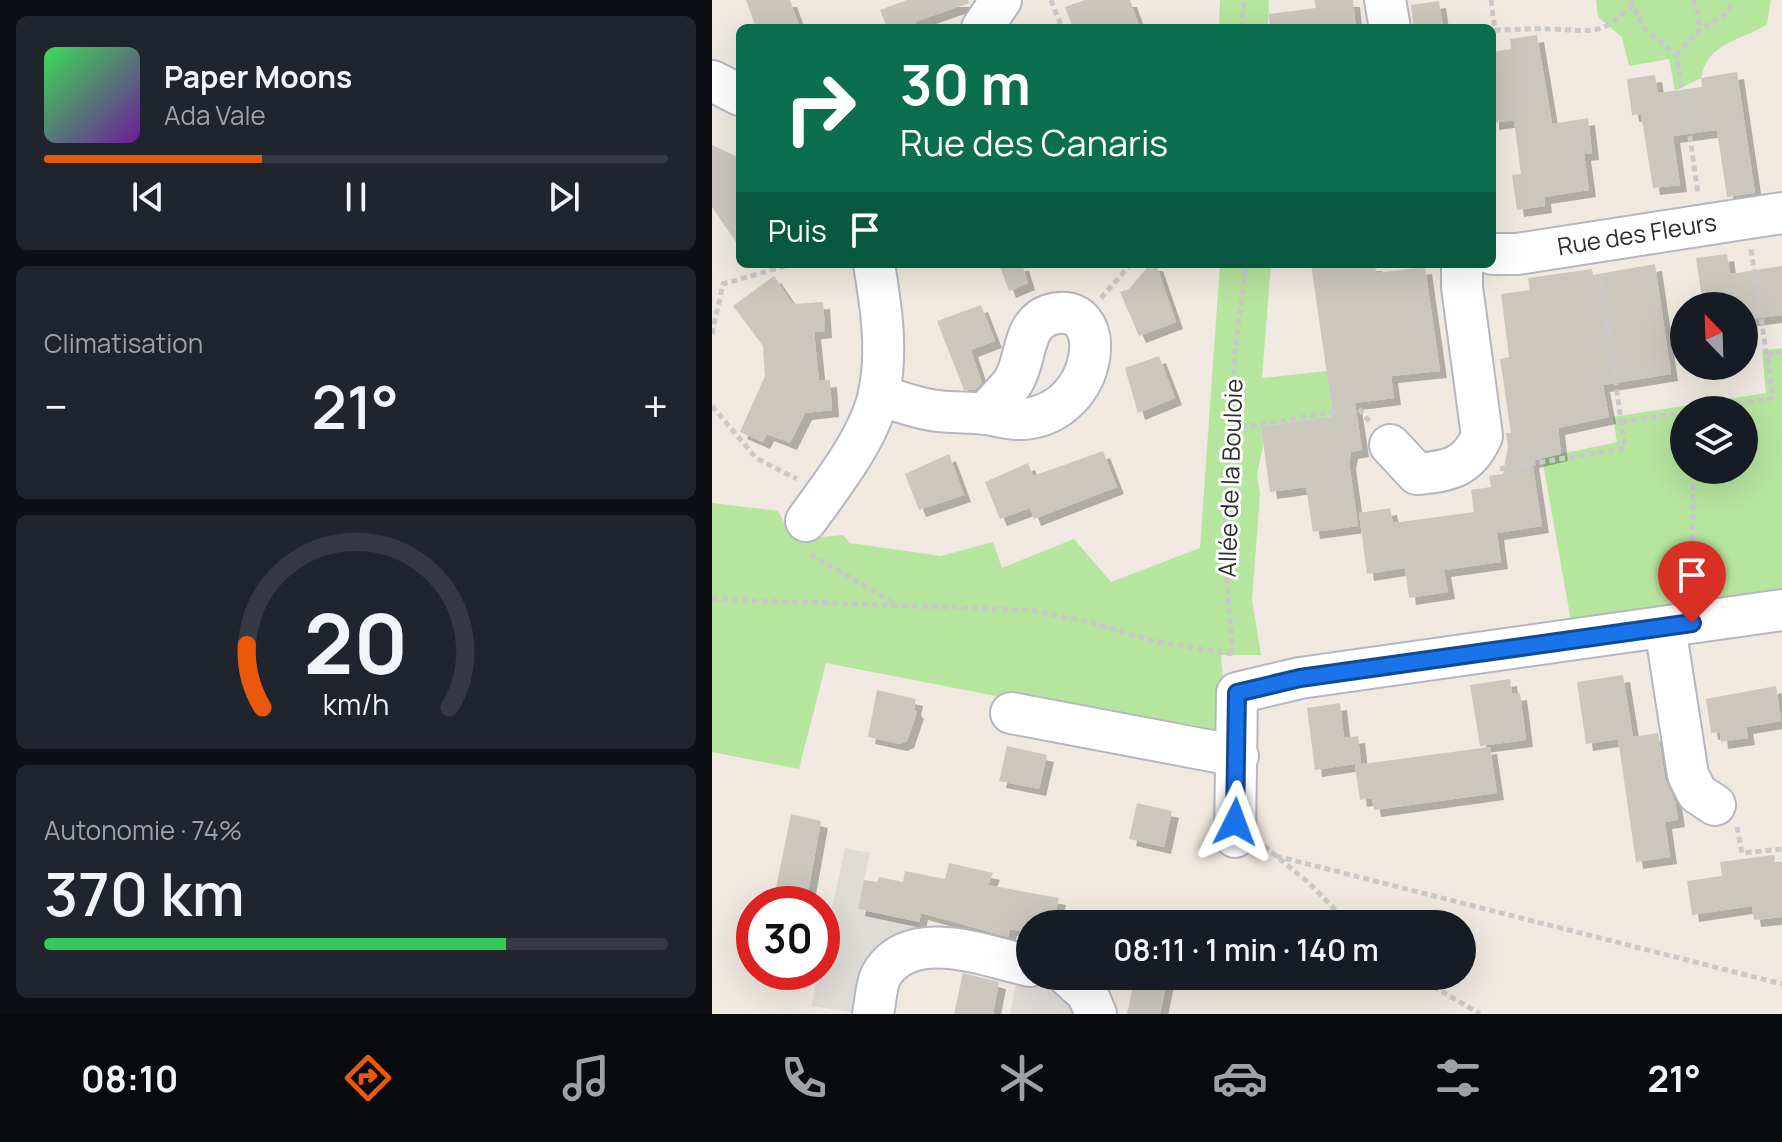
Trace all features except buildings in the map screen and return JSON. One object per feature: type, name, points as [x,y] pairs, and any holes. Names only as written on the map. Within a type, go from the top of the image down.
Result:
[{"type":"street","points":[[985,24],[1001,0]]},
{"type":"street","points":[[1385,0],[1389,24]]},
{"type":"street","points":[[712,81],[736,93]]},
{"type":"street","name":"Rue des Fleurs","points":[[1496,254],[1517,254],[1764,216]]},
{"type":"street","points":[[816,506],[855,449],[879,395],[883,349],[874,268]]},
{"type":"street","points":[[1390,445],[1417,474],[1451,470],[1469,458],[1482,436],[1462,268]]},
{"type":"street","points":[[879,395],[935,411],[1022,419],[1062,405],[1076,389],[1093,348],[1088,330],[1071,316],[1050,315],[1034,325],[1027,337],[1026,353],[1014,381],[984,414]]},
{"type":"street","points":[[1235,830],[1237,693],[1300,678],[1782,610]]},
{"type":"street","points":[[1678,625],[1688,775],[1697,793],[1715,805]]},
{"type":"street","points":[[1011,713],[1238,756]]},
{"type":"street","points":[[873,1014],[881,974],[892,962],[929,947],[1016,963]]},
{"type":"street","points":[[1084,990],[1096,1014]]},
{"type":"path","points":[[1051,0],[1060,24]]},
{"type":"path","points":[[1242,24],[1244,0]]},
{"type":"path","points":[[1491,0],[1492,24]]},
{"type":"path","points":[[1693,0],[1699,16],[1698,31]]},
{"type":"path","points":[[1676,55],[1698,31],[1727,13],[1732,0]]},
{"type":"path","points":[[1496,29],[1552,29],[1588,33],[1611,25],[1631,2],[1644,28],[1676,55],[1686,108]]},
{"type":"path","points":[[1687,116],[1703,225]]},
{"type":"path","points":[[1758,400],[1773,398],[1767,355],[1764,216]]},
{"type":"path","points":[[1469,458],[1484,471],[1625,448],[1595,242]]},
{"type":"path","points":[[712,334],[723,284],[778,268]]},
{"type":"path","points":[[1079,322],[1127,268]]},
{"type":"path","name":"Allée de la Bouloie","points":[[1237,693],[1224,549],[1246,268]]},
{"type":"path","points":[[1767,355],[1782,352]]},
{"type":"path","points":[[712,406],[756,458],[816,506],[810,555],[895,603]]},
{"type":"path","points":[[1231,429],[1358,408],[1390,445]]},
{"type":"path","points":[[1621,422],[1670,414]]},
{"type":"path","points":[[1678,625],[1692,484]]},
{"type":"path","points":[[712,599],[1029,610],[1089,622],[1158,642],[1233,654]]},
{"type":"path","points":[[1715,805],[1736,820],[1742,853],[1782,849]]},
{"type":"path","points":[[1235,830],[1276,856],[1334,910]]},
{"type":"path","points":[[1276,856],[1782,984]]},
{"type":"path","points":[[1440,990],[1480,1014]]},
{"type":"green space","points":[[1220,0],[1269,0],[1268,24],[1219,24]]},
{"type":"green space","points":[[1596,0],[1771,0],[1767,24],[1718,49],[1705,66],[1701,78],[1675,91],[1669,59],[1629,66],[1622,37],[1598,17]]},
{"type":"green space","points":[[1220,268],[1271,268],[1262,378],[1327,371],[1333,416],[1261,427],[1263,445],[1257,475],[1260,494],[1252,600],[1261,655],[1221,655],[1224,693],[1222,740],[826,663],[799,769],[712,752],[712,503],[778,511],[786,526],[806,521],[812,538],[843,535],[850,543],[941,556],[993,542],[1002,568],[1074,539],[1111,582],[1200,548]]},
{"type":"green space","points":[[1782,348],[1782,588],[1571,621],[1542,458],[1617,442],[1613,417],[1670,408],[1670,484],[1758,484],[1758,396],[1747,396],[1766,393],[1762,351]]},
{"type":"shaded area","points":[[845,848],[870,853],[858,909],[919,922],[916,937],[863,1014],[811,1006],[814,990],[840,990],[840,886],[837,886]]},
{"type":"shaded area","points":[[1016,984],[1016,990],[1078,990],[1096,1014],[1010,1014]]},
{"type":"route","points":[[1235,822],[1237,693],[1300,678],[1692,623]]}]
